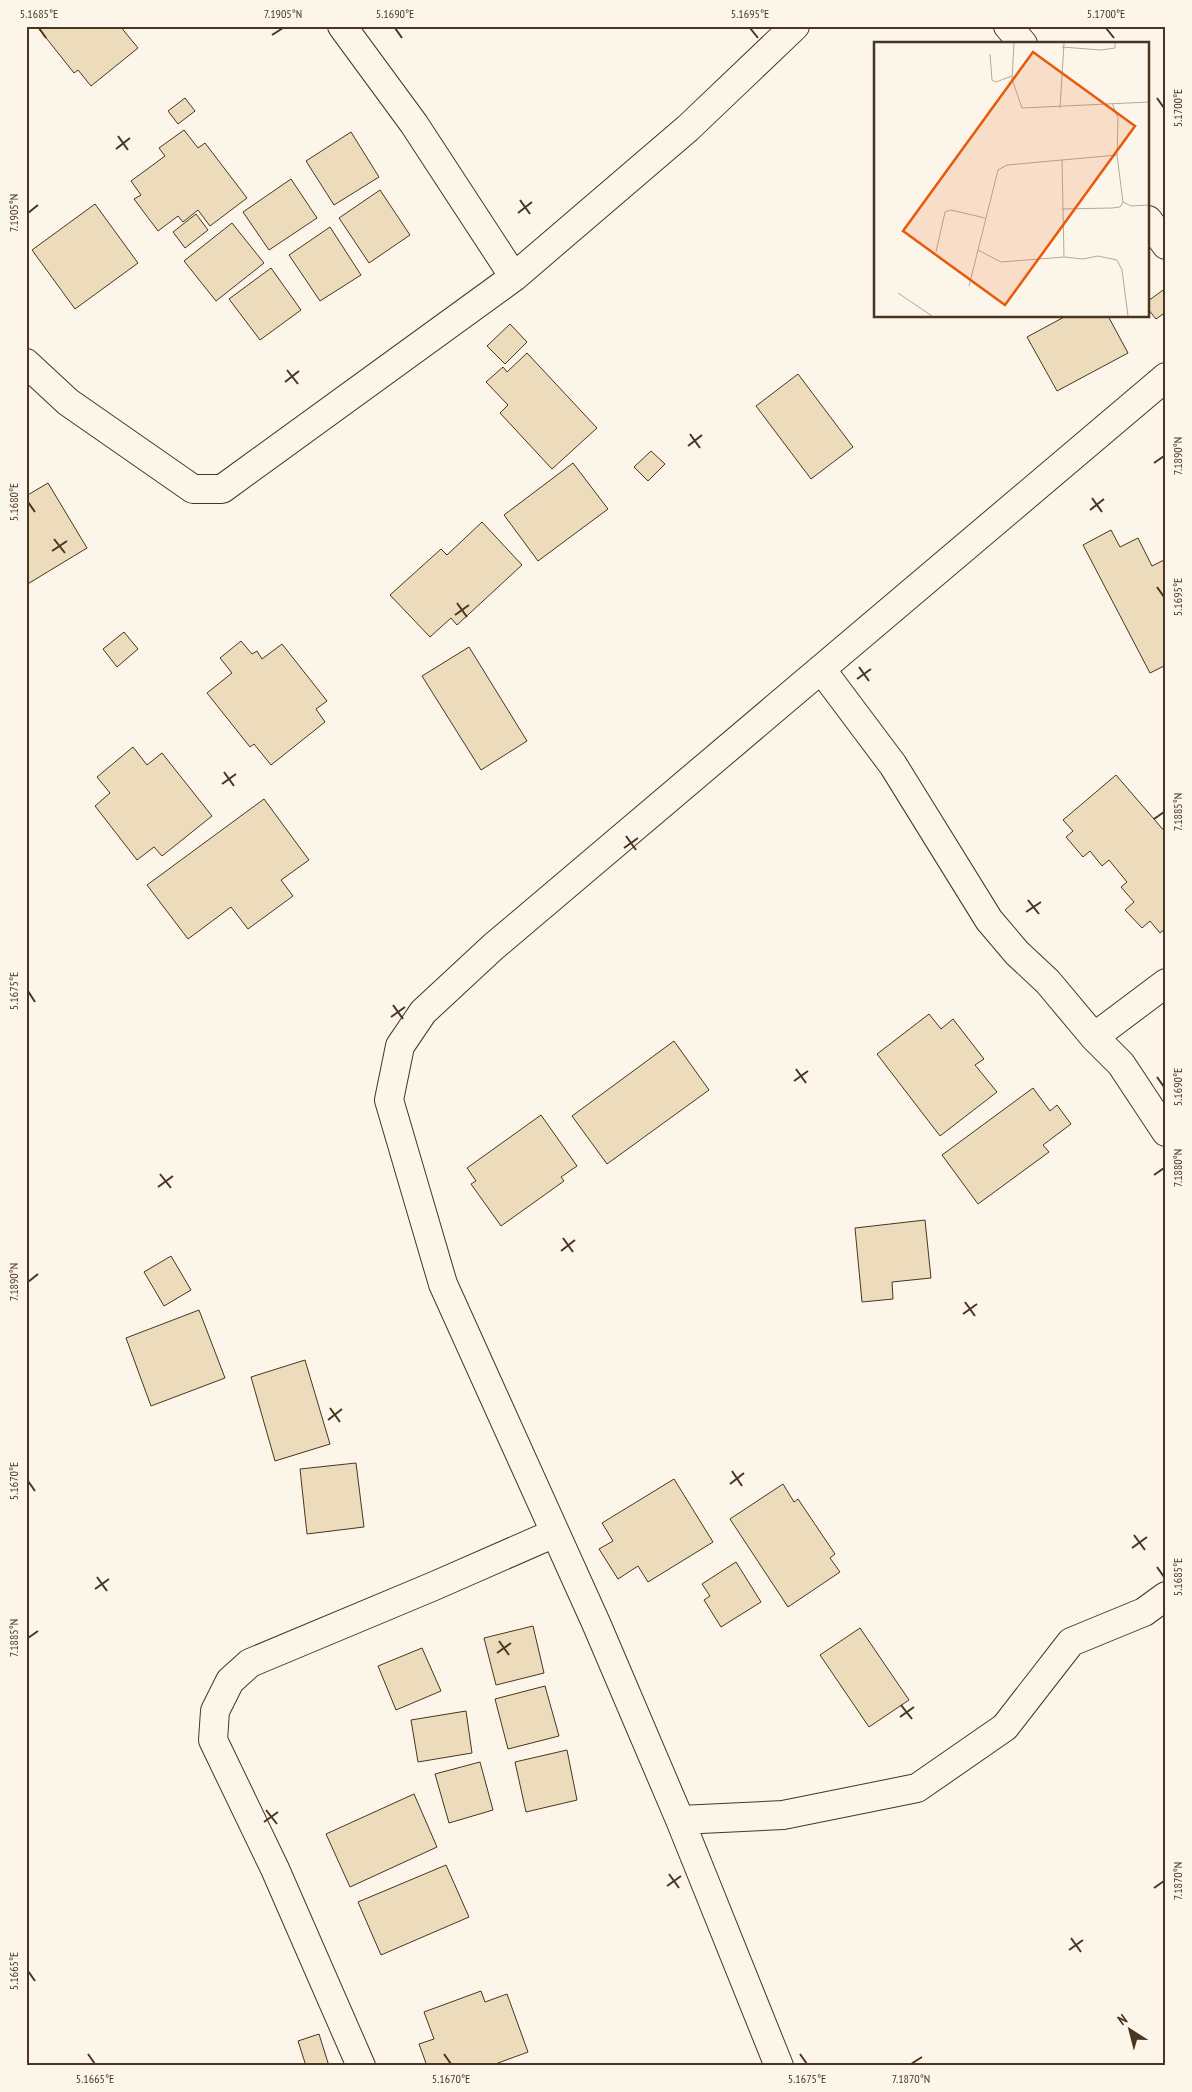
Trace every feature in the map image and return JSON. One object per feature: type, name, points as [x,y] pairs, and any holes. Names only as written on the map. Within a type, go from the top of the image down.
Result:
[{"type":"street","points":[[342,26],[414,124],[514,277]]},
{"type":"street","points":[[26,363],[68,402],[193,490],[222,489],[514,277],[688,128],[795,26]]},
{"type":"street","points":[[1008,26],[1021,42]]},
{"type":"street","points":[[1150,223],[1166,245]]},
{"type":"street","points":[[779,2066],[680,1820],[596,1623],[443,1284],[390,1100],[400,1046],[424,1012],[493,947],[1166,377]]},
{"type":"street","points":[[821,669],[893,765],[989,920],[1017,953],[1048,982],[1094,1037],[1121,1064],[1166,1132]]},
{"type":"street","points":[[1094,1037],[1166,983]]},
{"type":"street","points":[[360,2066],[275,1869],[213,1740],[215,1711],[230,1681],[250,1664],[555,1532]]},
{"type":"street","points":[[680,1820],[783,1815],[917,1788],[1005,1727],[1071,1642],[1144,1612],[1166,1596]]},
{"type":"building","points":[[41,26],[120,26],[138,48],[91,86],[78,70],[74,73],[39,29]]},
{"type":"building","points":[[185,98],[195,111],[178,124],[168,111]]},
{"type":"building","points":[[184,130],[198,148],[205,143],[247,198],[210,226],[198,210],[183,222],[178,216],[158,231],[134,199],[141,195],[131,181],[165,156],[159,148]]},
{"type":"building","points":[[351,132],[379,177],[334,205],[306,161]]},
{"type":"building","points":[[291,179],[317,218],[269,250],[243,212]]},
{"type":"building","points":[[380,190],[410,235],[369,263],[339,218]]},
{"type":"building","points":[[95,204],[138,263],[75,309],[32,250]]},
{"type":"building","points":[[196,214],[208,230],[185,248],[173,232]]},
{"type":"building","points":[[232,223],[264,263],[216,301],[184,261]]},
{"type":"building","points":[[330,227],[361,275],[320,301],[289,255]]},
{"type":"building","points":[[271,268],[301,310],[260,340],[229,299]]},
{"type":"building","points":[[1166,288],[1166,312],[1156,319],[1150,312],[1150,300]]},
{"type":"building","points":[[1062,318],[1109,318],[1128,353],[1057,391],[1027,337]]},
{"type":"building","points":[[510,324],[527,342],[505,364],[487,346]]},
{"type":"building","points":[[527,353],[597,428],[552,469],[500,413],[508,405],[486,382],[503,367],[507,372]]},
{"type":"building","points":[[798,374],[853,447],[811,479],[756,406]]},
{"type":"building","points":[[651,451],[665,464],[648,481],[634,467]]},
{"type":"building","points":[[573,463],[608,509],[538,561],[504,515]]},
{"type":"building","points":[[48,483],[87,548],[26,585],[26,496]]},
{"type":"building","points":[[482,522],[522,565],[457,625],[451,618],[430,637],[390,595],[441,549],[447,555]]},
{"type":"building","points":[[1111,530],[1120,547],[1138,538],[1152,566],[1166,559],[1166,665],[1150,673],[1083,545]]},
{"type":"building","points":[[124,632],[138,649],[117,667],[103,649]]},
{"type":"building","points":[[241,641],[252,654],[257,651],[262,659],[282,644],[327,701],[316,709],[325,722],[271,765],[254,744],[250,747],[207,693],[232,673],[220,658]]},
{"type":"building","points":[[469,647],[527,741],[481,770],[422,676]]},
{"type":"building","points":[[133,747],[147,765],[162,753],[212,816],[162,856],[154,847],[137,860],[95,806],[110,793],[97,777]]},
{"type":"building","points":[[1116,775],[1166,833],[1166,928],[1160,933],[1150,921],[1142,928],[1125,910],[1134,902],[1121,887],[1127,882],[1109,860],[1102,866],[1090,851],[1083,857],[1066,837],[1073,831],[1063,820]]},
{"type":"building","points":[[264,799],[309,860],[281,880],[293,896],[248,929],[231,907],[188,939],[147,885]]},
{"type":"building","points":[[929,1014],[941,1029],[953,1019],[984,1059],[975,1065],[997,1092],[940,1136],[877,1054]]},
{"type":"building","points":[[674,1041],[709,1090],[607,1164],[572,1116]]},
{"type":"building","points":[[1033,1088],[1050,1111],[1057,1105],[1071,1124],[1043,1145],[1049,1152],[978,1204],[942,1155]]},
{"type":"building","points":[[541,1115],[577,1166],[561,1177],[564,1181],[501,1226],[471,1184],[476,1181],[467,1168]]},
{"type":"building","points":[[925,1220],[931,1278],[892,1282],[893,1299],[862,1302],[855,1228]]},
{"type":"building","points":[[171,1256],[191,1290],[164,1306],[144,1272]]},
{"type":"building","points":[[199,1310],[225,1378],[151,1406],[126,1338]]},
{"type":"building","points":[[305,1360],[330,1444],[275,1461],[251,1377]]},
{"type":"building","points":[[356,1463],[364,1527],[307,1534],[300,1469]]},
{"type":"building","points":[[674,1479],[713,1542],[648,1582],[638,1566],[618,1579],[599,1549],[613,1541],[602,1523]]},
{"type":"building","points":[[783,1484],[794,1502],[798,1499],[835,1554],[830,1558],[840,1572],[788,1607],[730,1519]]},
{"type":"building","points":[[736,1562],[761,1602],[721,1627],[704,1600],[710,1596],[702,1584]]},
{"type":"building","points":[[533,1626],[544,1673],[496,1685],[484,1638]]},
{"type":"building","points":[[860,1628],[909,1700],[869,1727],[820,1655]]},
{"type":"building","points":[[422,1648],[441,1691],[396,1710],[378,1666]]},
{"type":"building","points":[[545,1686],[559,1736],[508,1749],[495,1699]]},
{"type":"building","points":[[466,1711],[472,1753],[418,1762],[411,1720]]},
{"type":"building","points":[[567,1750],[577,1800],[526,1812],[515,1762]]},
{"type":"building","points":[[480,1762],[493,1810],[449,1823],[435,1774]]},
{"type":"building","points":[[414,1794],[437,1847],[350,1887],[326,1834]]},
{"type":"building","points":[[446,1865],[469,1917],[381,1955],[358,1902]]},
{"type":"building","points":[[481,1991],[485,2002],[507,1994],[528,2052],[490,2066],[427,2066],[419,2044],[434,2039],[424,2012]]},
{"type":"building","points":[[319,2034],[329,2066],[306,2066],[298,2041]]}]
